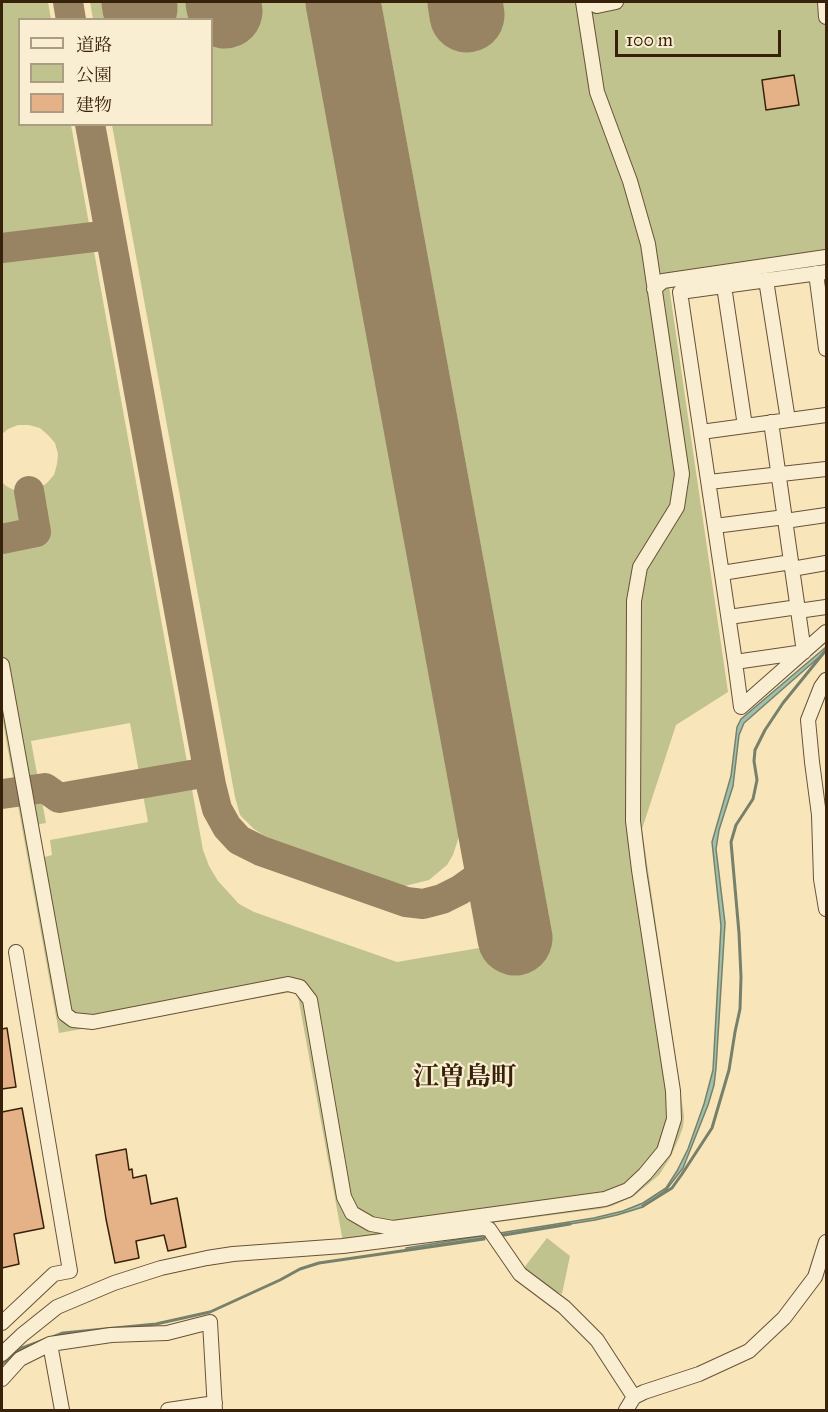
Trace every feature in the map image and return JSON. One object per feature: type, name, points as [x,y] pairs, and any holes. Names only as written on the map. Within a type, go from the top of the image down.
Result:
[{"type":"street","points":[[2,665],[65,1014],[74,1020],[93,1022],[288,984],[300,987],[310,1000],[344,1197],[352,1213],[371,1224],[393,1228],[604,1199],[628,1190],[645,1174],[664,1151],[674,1119],[673,1091],[633,821],[634,601],[640,567],[676,507],[682,474],[648,244],[630,181],[597,92],[582,2]]},
{"type":"street","points":[[589,2],[597,6],[616,2]]},
{"type":"street","points":[[825,2],[826,17]]},
{"type":"street","points":[[654,289],[663,281],[826,257]]},
{"type":"street","points":[[826,350],[821,272],[680,292],[741,707],[826,632]]},
{"type":"street","points":[[766,280],[788,420]]},
{"type":"street","points":[[724,286],[745,426]]},
{"type":"street","points":[[701,432],[826,415]]},
{"type":"street","points":[[771,422],[804,652]]},
{"type":"street","points":[[709,482],[826,469]]},
{"type":"street","points":[[715,526],[826,515]]},
{"type":"street","points":[[722,573],[826,563]]},
{"type":"street","points":[[729,617],[826,607]]},
{"type":"street","points":[[735,662],[804,652]]},
{"type":"street","points":[[826,680],[808,720],[819,815],[821,879],[826,909]]},
{"type":"street","points":[[2,1323],[54,1274],[70,1271],[16,952]]},
{"type":"street","points":[[2,1354],[57,1307],[114,1282],[161,1268],[233,1254],[343,1246],[483,1228],[489,1229],[520,1274],[564,1307],[597,1340],[634,1397]]},
{"type":"street","points":[[626,1410],[634,1397],[644,1392],[699,1374],[749,1351],[821,1278],[826,1242]]},
{"type":"street","points":[[2,1379],[20,1359],[50,1344],[111,1335],[168,1333],[210,1322],[215,1407],[168,1410]]},
{"type":"street","points":[[50,1344],[62,1410]]},
{"type":"green space","points":[[2,2],[48,2],[51,18],[18,18],[18,126],[71,126],[203,850],[209,866],[218,881],[239,904],[254,912],[397,962],[552,933],[381,2],[826,2],[826,262],[669,286],[728,692],[676,725],[642,829],[684,1116],[679,1138],[659,1175],[634,1196],[599,1209],[343,1242],[297,991],[59,1033],[2,717],[2,482],[16,491],[27,492],[38,489],[54,475],[58,454],[55,443],[40,428],[18,425],[2,434]],"holes":[[[130,723],[148,822],[50,840],[52,855],[41,858],[35,825],[46,823],[31,741]]]},
{"type":"green space","points":[[90,2],[306,2],[459,836],[447,865],[429,880],[405,886],[389,883],[269,839],[254,829],[240,815],[112,126],[213,126],[213,18],[93,18]]},
{"type":"green space","points":[[547,1238],[570,1256],[562,1294],[538,1284],[523,1269]]},
{"type":"shaded area","points":[[826,647],[826,651],[744,723],[739,735],[733,786],[719,830],[716,849],[725,923],[714,1085],[683,1168],[666,1190],[643,1207],[617,1215],[406,1250],[406,1248],[594,1218],[643,1203],[666,1188],[688,1149],[713,1070],[721,926],[712,842],[731,776],[737,727],[741,719]]},
{"type":"building","points":[[794,75],[799,105],[766,110],[762,80]]},
{"type":"building","points":[[7,1028],[16,1087],[2,1089],[2,1029]]},
{"type":"building","points":[[22,1108],[44,1228],[14,1234],[19,1264],[2,1268],[2,1112]]},
{"type":"building","points":[[126,1149],[129,1170],[132,1169],[133,1178],[146,1175],[151,1204],[177,1198],[186,1247],[168,1251],[164,1235],[136,1241],[139,1258],[115,1263],[96,1155]]},
{"type":"waterway","points":[[643,1206],[672,1188],[712,1128],[729,1070],[740,1009],[739,933],[731,842],[736,825],[753,799],[757,780],[755,750],[783,703],[826,650]]},
{"type":"waterway","points":[[504,1235],[570,1224]]},
{"type":"waterway","points":[[50,1338],[63,1333],[156,1324],[210,1312],[300,1269],[319,1263],[484,1239]]},
{"type":"waterway","points":[[2,1364],[22,1348],[44,1340]]},
{"type":"taxiway","points":[[68,2],[71,18]]},
{"type":"taxiway","points":[[90,126],[211,785],[217,809],[227,827],[239,840],[261,851],[406,902],[423,904],[442,899],[460,890],[474,880],[499,853]]},
{"type":"taxiway","points":[[2,248],[110,235]]},
{"type":"taxiway","points":[[2,539],[36,532],[29,491]]},
{"type":"taxiway","points":[[2,794],[45,788],[59,798],[208,772]]},
{"type":"runway","points":[[139,2],[140,8]]},
{"type":"runway","points":[[223,2],[225,11]]},
{"type":"runway","points":[[343,2],[515,938]]},
{"type":"runway","points":[[465,2],[467,15]]},
{"type":"district","name":"江曽島町","points":[[465,1079]]}]
